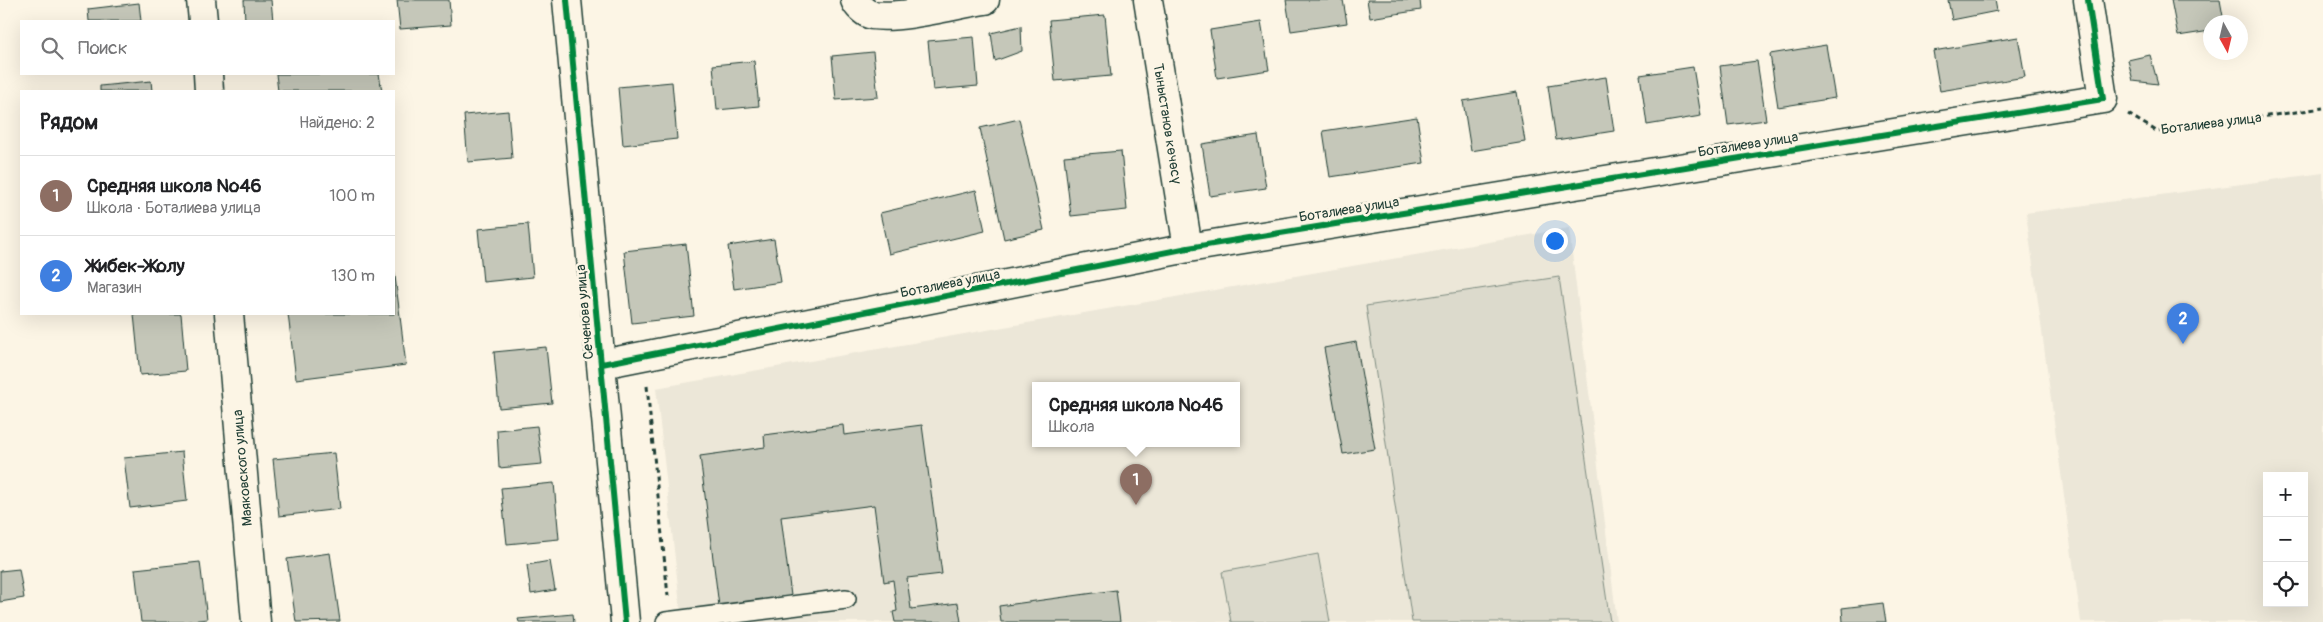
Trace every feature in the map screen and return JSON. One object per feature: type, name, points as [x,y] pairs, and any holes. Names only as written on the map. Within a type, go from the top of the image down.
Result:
[{"type":"street","points":[[201,0],[203,20]]},
{"type":"street","name":"Сеченова улица","points":[[567,0],[625,622]]},
{"type":"street","points":[[855,0],[856,4],[870,15],[896,15],[985,0]]},
{"type":"street","name":"Тыныстанов көчөсү","points":[[1148,0],[1188,248]]},
{"type":"street","points":[[2088,0],[2103,99]]},
{"type":"street","points":[[208,75],[209,90]]},
{"type":"street","name":"Боталиева улица","points":[[602,364],[1188,248],[2103,99]]},
{"type":"street","name":"Маяковского улица","points":[[229,315],[256,622]]},
{"type":"lane","points":[[668,622],[846,599]]},
{"type":"path","points":[[644,356],[668,622]]},
{"type":"shaded area","points":[[2323,173],[2323,622],[2081,622],[2026,213]]},
{"type":"shaded area","points":[[1569,228],[1617,622],[682,622],[656,388]]},
{"type":"shaded area","points":[[1559,277],[1610,622],[1412,622],[1366,306]]},
{"type":"shaded area","points":[[1318,554],[1330,622],[1231,622],[1222,572]]},
{"type":"building","points":[[244,0],[271,0],[273,20],[245,20]]},
{"type":"building","points":[[397,0],[449,0],[451,25],[400,29]]},
{"type":"building","points":[[1286,0],[1343,0],[1347,23],[1291,31]]},
{"type":"building","points":[[1367,0],[1420,0],[1421,10],[1370,18]]},
{"type":"building","points":[[1948,0],[1995,0],[1997,11],[1952,20]]},
{"type":"building","points":[[2171,0],[2220,0],[2223,15],[2203,15],[2203,32],[2178,36]]},
{"type":"building","points":[[139,3],[141,20],[89,20],[88,9]]},
{"type":"building","points":[[1105,15],[1111,76],[1055,81],[1049,20]]},
{"type":"building","points":[[1261,22],[1269,70],[1217,78],[1210,30]]},
{"type":"building","points":[[1021,26],[1022,51],[995,61],[991,33]]},
{"type":"building","points":[[974,37],[978,86],[933,90],[928,41]]},
{"type":"building","points":[[2018,37],[2025,77],[1940,91],[1933,51]]},
{"type":"building","points":[[1826,45],[1835,98],[1778,107],[1770,54]]},
{"type":"building","points":[[873,52],[878,97],[836,100],[832,56]]},
{"type":"building","points":[[2150,55],[2158,84],[2133,81],[2128,60]]},
{"type":"building","points":[[754,61],[759,106],[717,110],[713,65]]},
{"type":"building","points":[[1757,61],[1766,120],[1728,125],[1720,66]]},
{"type":"building","points":[[1693,67],[1701,116],[1647,125],[1640,75]]},
{"type":"building","points":[[276,75],[379,75],[382,90],[278,90]]},
{"type":"building","points":[[1606,77],[1614,131],[1556,140],[1548,86]]},
{"type":"building","points":[[151,81],[152,90],[100,90],[100,86]]},
{"type":"building","points":[[672,82],[677,139],[623,145],[618,87]]},
{"type":"building","points":[[1517,92],[1525,142],[1471,151],[1463,101]]},
{"type":"building","points":[[508,111],[512,158],[468,162],[464,115]]},
{"type":"building","points":[[1417,117],[1424,163],[1330,177],[1323,131]]},
{"type":"building","points":[[1019,119],[1044,230],[1004,239],[980,128]]},
{"type":"building","points":[[1258,135],[1266,188],[1210,196],[1202,144]]},
{"type":"building","points":[[1121,151],[1127,210],[1071,216],[1064,156]]},
{"type":"building","points":[[976,190],[985,231],[889,254],[880,213]]},
{"type":"building","points":[[528,224],[533,277],[483,282],[478,229]]},
{"type":"building","points":[[774,239],[781,282],[734,289],[728,246]]},
{"type":"building","points":[[686,244],[694,316],[632,323],[624,251]]},
{"type":"building","points":[[395,276],[406,365],[296,379],[288,315],[395,315]]},
{"type":"building","points":[[134,315],[181,315],[186,371],[140,375]]},
{"type":"building","points":[[1356,342],[1375,449],[1343,454],[1324,348]]},
{"type":"building","points":[[546,347],[552,403],[499,408],[494,352]]},
{"type":"building","points":[[843,425],[844,435],[922,425],[942,574],[907,578],[911,609],[958,603],[961,622],[895,622],[893,612],[897,611],[893,580],[884,582],[874,505],[781,517],[791,596],[719,606],[700,456],[765,447],[764,435]]},
{"type":"building","points":[[537,426],[542,464],[499,468],[497,430]]},
{"type":"building","points":[[182,452],[187,501],[130,508],[124,458]]},
{"type":"building","points":[[334,453],[340,509],[279,516],[273,459]]},
{"type":"building","points":[[554,483],[559,539],[507,544],[501,488]]},
{"type":"building","points":[[330,553],[340,621],[296,622],[287,559]]},
{"type":"building","points":[[550,561],[555,590],[531,594],[527,565]]},
{"type":"building","points":[[200,562],[207,619],[183,622],[141,622],[135,569]]},
{"type":"building","points":[[19,569],[24,598],[0,602],[0,571]]},
{"type":"building","points":[[1116,590],[1120,622],[1001,622],[999,606]]},
{"type":"building","points":[[1883,603],[1886,622],[1843,622],[1842,608]]},
{"type":"building","points":[[573,614],[574,622],[519,622],[518,619]]},
{"type":"cycle path","points":[[567,0],[625,622]]},
{"type":"cycle path","points":[[602,364],[1188,248],[2103,99],[2088,0]]},
{"type":"place","name":"Жибек-Жолу","points":[[2183,344]]},
{"type":"place","name":"Средняя школа №46","points":[[1136,505]]}]
